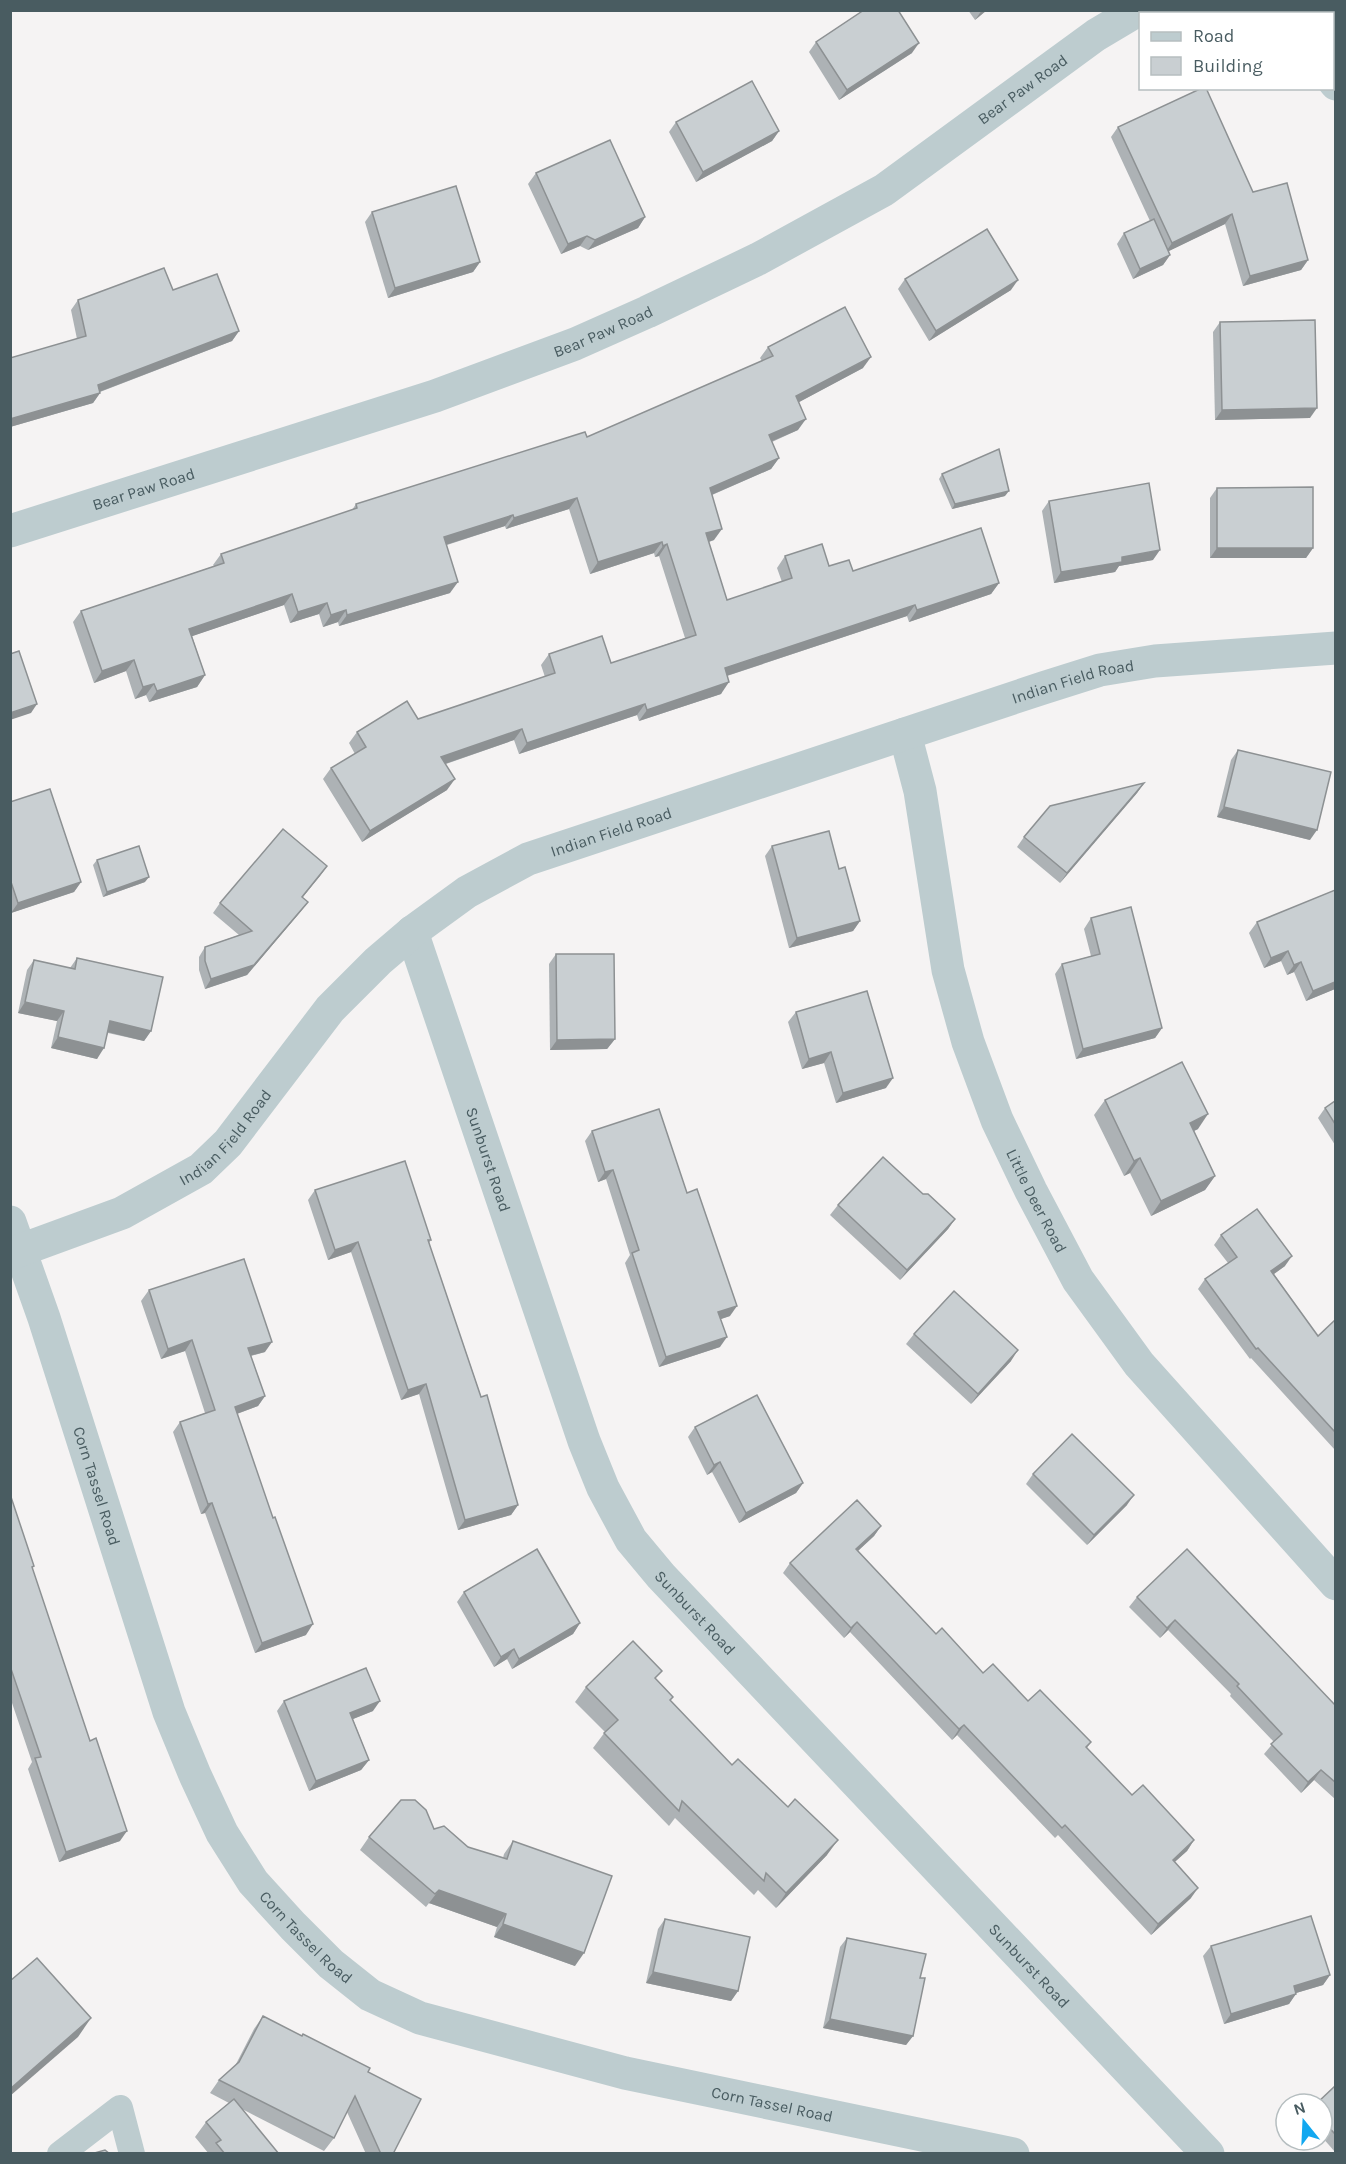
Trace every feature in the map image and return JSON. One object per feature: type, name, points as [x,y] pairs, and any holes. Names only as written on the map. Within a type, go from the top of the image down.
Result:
[{"type":"street","name":"Bear Paw Road","points":[[10,531],[435,396],[575,344],[647,312],[758,259],[884,190],[1096,35],[1138,10]]},
{"type":"street","name":"Indian Field Road","points":[[14,1242],[122,1213],[201,1169],[228,1143],[330,1010],[378,961],[412,932],[467,892],[528,859],[1100,670],[1155,661],[1335,648]]},
{"type":"street","name":"Little Deer Road","points":[[905,734],[920,791],[948,970],[968,1042],[997,1120],[1031,1191],[1078,1280],[1139,1364],[1335,1584]]},
{"type":"street","name":"Sunburst Road","points":[[412,932],[584,1441],[603,1488],[631,1540],[678,1593],[1208,2154]]},
{"type":"street","name":"Corn Tassel Road","points":[[14,1242],[44,1318],[169,1712],[195,1775],[222,1833],[253,1882],[331,1964],[370,1995],[420,2018],[625,2073],[1013,2154]]},
{"type":"lane","points":[[60,2154],[120,2108],[132,2154]]},
{"type":"building","points":[[864,10],[898,10],[919,43],[847,90],[816,42]]},
{"type":"building","points":[[752,81],[779,131],[703,172],[676,122]]},
{"type":"building","points":[[1198,90],[1207,90],[1253,192],[1287,183],[1308,260],[1250,276],[1232,214],[1172,243],[1118,127]]},
{"type":"building","points":[[610,140],[645,217],[595,240],[587,236],[568,244],[536,173]]},
{"type":"building","points":[[456,186],[480,262],[395,288],[372,212]]},
{"type":"building","points":[[1154,219],[1170,255],[1140,269],[1124,233]]},
{"type":"building","points":[[987,229],[1018,280],[936,331],[905,279]]},
{"type":"building","points":[[164,268],[173,290],[217,274],[239,331],[98,385],[100,393],[10,419],[10,358],[86,336],[78,300]]},
{"type":"building","points":[[845,307],[871,357],[796,396],[806,419],[769,435],[779,458],[710,488],[722,529],[706,533],[727,600],[792,578],[785,556],[822,544],[829,566],[849,560],[853,571],[981,528],[999,583],[917,610],[915,605],[725,668],[729,682],[647,710],[645,704],[527,743],[522,729],[441,757],[455,779],[370,831],[331,768],[366,747],[357,732],[407,701],[418,719],[555,673],[549,654],[602,636],[611,663],[696,635],[667,544],[663,546],[662,542],[598,562],[577,498],[444,537],[458,582],[347,615],[346,610],[331,615],[327,603],[298,612],[292,594],[189,629],[205,675],[157,691],[154,684],[143,687],[134,660],[102,671],[81,611],[224,563],[221,554],[357,508],[356,504],[585,432],[587,437],[773,356],[768,347]]},
{"type":"building","points":[[1315,320],[1317,408],[1222,410],[1220,322]]},
{"type":"building","points":[[999,449],[1009,491],[955,504],[942,474]]},
{"type":"building","points":[[1149,483],[1160,550],[1122,557],[1122,562],[1061,572],[1049,501]]},
{"type":"building","points":[[1313,487],[1313,548],[1217,548],[1217,488]]},
{"type":"building","points":[[19,651],[37,704],[10,713],[10,654]]},
{"type":"building","points":[[1238,750],[1331,772],[1317,830],[1224,807]]},
{"type":"building","points":[[1144,783],[1067,873],[1024,837],[1050,806]]},
{"type":"building","points":[[50,789],[81,882],[18,903],[10,879],[10,802]]},
{"type":"building","points":[[283,829],[327,866],[302,897],[308,902],[254,965],[211,979],[205,961],[205,947],[252,931],[220,903]]},
{"type":"building","points":[[829,831],[839,869],[845,867],[860,921],[797,938],[772,846]]},
{"type":"building","points":[[139,846],[149,877],[107,892],[97,860]]},
{"type":"building","points":[[1335,890],[1335,982],[1313,991],[1301,962],[1294,965],[1288,951],[1271,958],[1257,922]]},
{"type":"building","points":[[1131,907],[1162,1028],[1083,1049],[1062,964],[1100,954],[1091,918]]},
{"type":"building","points":[[556,954],[614,954],[615,1039],[557,1040]]},
{"type":"building","points":[[77,958],[163,977],[151,1031],[110,1021],[104,1048],[58,1037],[64,1011],[25,1002],[34,960],[75,969]]},
{"type":"building","points":[[867,991],[893,1078],[843,1093],[831,1052],[809,1059],[796,1012]]},
{"type":"building","points":[[1182,1062],[1208,1114],[1190,1123],[1215,1176],[1161,1201],[1140,1158],[1134,1161],[1105,1100]]},
{"type":"building","points":[[1335,1101],[1335,1124],[1325,1108]]},
{"type":"building","points":[[659,1109],[687,1193],[697,1189],[737,1306],[718,1312],[727,1337],[666,1357],[632,1253],[639,1250],[613,1170],[605,1172],[592,1131]]},
{"type":"building","points":[[883,1157],[923,1194],[928,1194],[955,1219],[907,1270],[838,1205]]},
{"type":"building","points":[[405,1161],[431,1240],[428,1240],[481,1397],[487,1395],[518,1505],[465,1520],[426,1384],[408,1390],[358,1242],[335,1250],[315,1190]]},
{"type":"building","points":[[1257,1209],[1292,1256],[1271,1271],[1318,1336],[1335,1320],[1335,1432],[1258,1348],[1256,1349],[1205,1279],[1237,1257],[1221,1235]]},
{"type":"building","points":[[244,1259],[272,1342],[248,1348],[265,1396],[235,1407],[313,1624],[262,1643],[212,1503],[208,1504],[180,1422],[215,1410],[192,1340],[168,1349],[149,1290]]},
{"type":"building","points":[[954,1291],[1018,1350],[978,1394],[914,1334]]},
{"type":"building","points":[[757,1395],[803,1483],[746,1513],[720,1462],[714,1465],[695,1427]]},
{"type":"building","points":[[1072,1434],[1134,1495],[1094,1535],[1033,1474]]},
{"type":"building","points":[[10,1494],[90,1741],[96,1738],[127,1831],[66,1852],[35,1758],[41,1757],[10,1666]]},
{"type":"building","points":[[857,1500],[881,1526],[856,1549],[936,1634],[942,1628],[983,1673],[993,1664],[1028,1701],[1040,1690],[1091,1742],[1086,1747],[1132,1795],[1143,1785],[1194,1840],[1173,1860],[1198,1888],[1158,1924],[1065,1825],[1062,1828],[964,1725],[959,1729],[857,1622],[851,1628],[790,1563]]},
{"type":"building","points":[[537,1549],[580,1623],[519,1659],[514,1649],[501,1657],[464,1592]]},
{"type":"building","points":[[1187,1549],[1335,1705],[1335,1782],[1321,1770],[1308,1782],[1271,1744],[1282,1734],[1237,1686],[1239,1684],[1175,1620],[1167,1628],[1137,1597]]},
{"type":"building","points":[[633,1641],[662,1671],[655,1678],[673,1697],[670,1700],[732,1765],[738,1759],[788,1807],[795,1799],[838,1840],[786,1893],[766,1873],[764,1881],[682,1801],[679,1811],[604,1733],[618,1720],[586,1687]]},
{"type":"building","points":[[366,1668],[380,1701],[350,1713],[369,1760],[316,1781],[284,1701]]},
{"type":"building","points":[[401,1800],[415,1800],[426,1810],[434,1829],[444,1826],[468,1847],[507,1859],[513,1841],[612,1876],[584,1953],[503,1924],[506,1914],[439,1890],[435,1894],[369,1837]]},
{"type":"building","points":[[1311,1916],[1330,1975],[1294,1986],[1296,1994],[1231,2014],[1211,1946]]},
{"type":"building","points":[[665,1919],[750,1937],[738,1991],[653,1972]]},
{"type":"building","points":[[847,1938],[926,1954],[920,1978],[925,1978],[913,2036],[830,2019]]},
{"type":"building","points":[[37,1958],[91,2018],[10,2089],[10,1981]]},
{"type":"building","points":[[263,2016],[370,2068],[368,2072],[421,2099],[393,2154],[381,2154],[355,2096],[334,2138],[219,2080],[239,2062]]},
{"type":"building","points":[[1335,2086],[1335,2134],[1334,2092],[1329,2092]]},
{"type":"building","points":[[234,2099],[279,2154],[225,2154],[216,2143],[221,2140],[206,2122]]},
{"type":"building","points":[[105,2150],[110,2154],[91,2154]]}]
